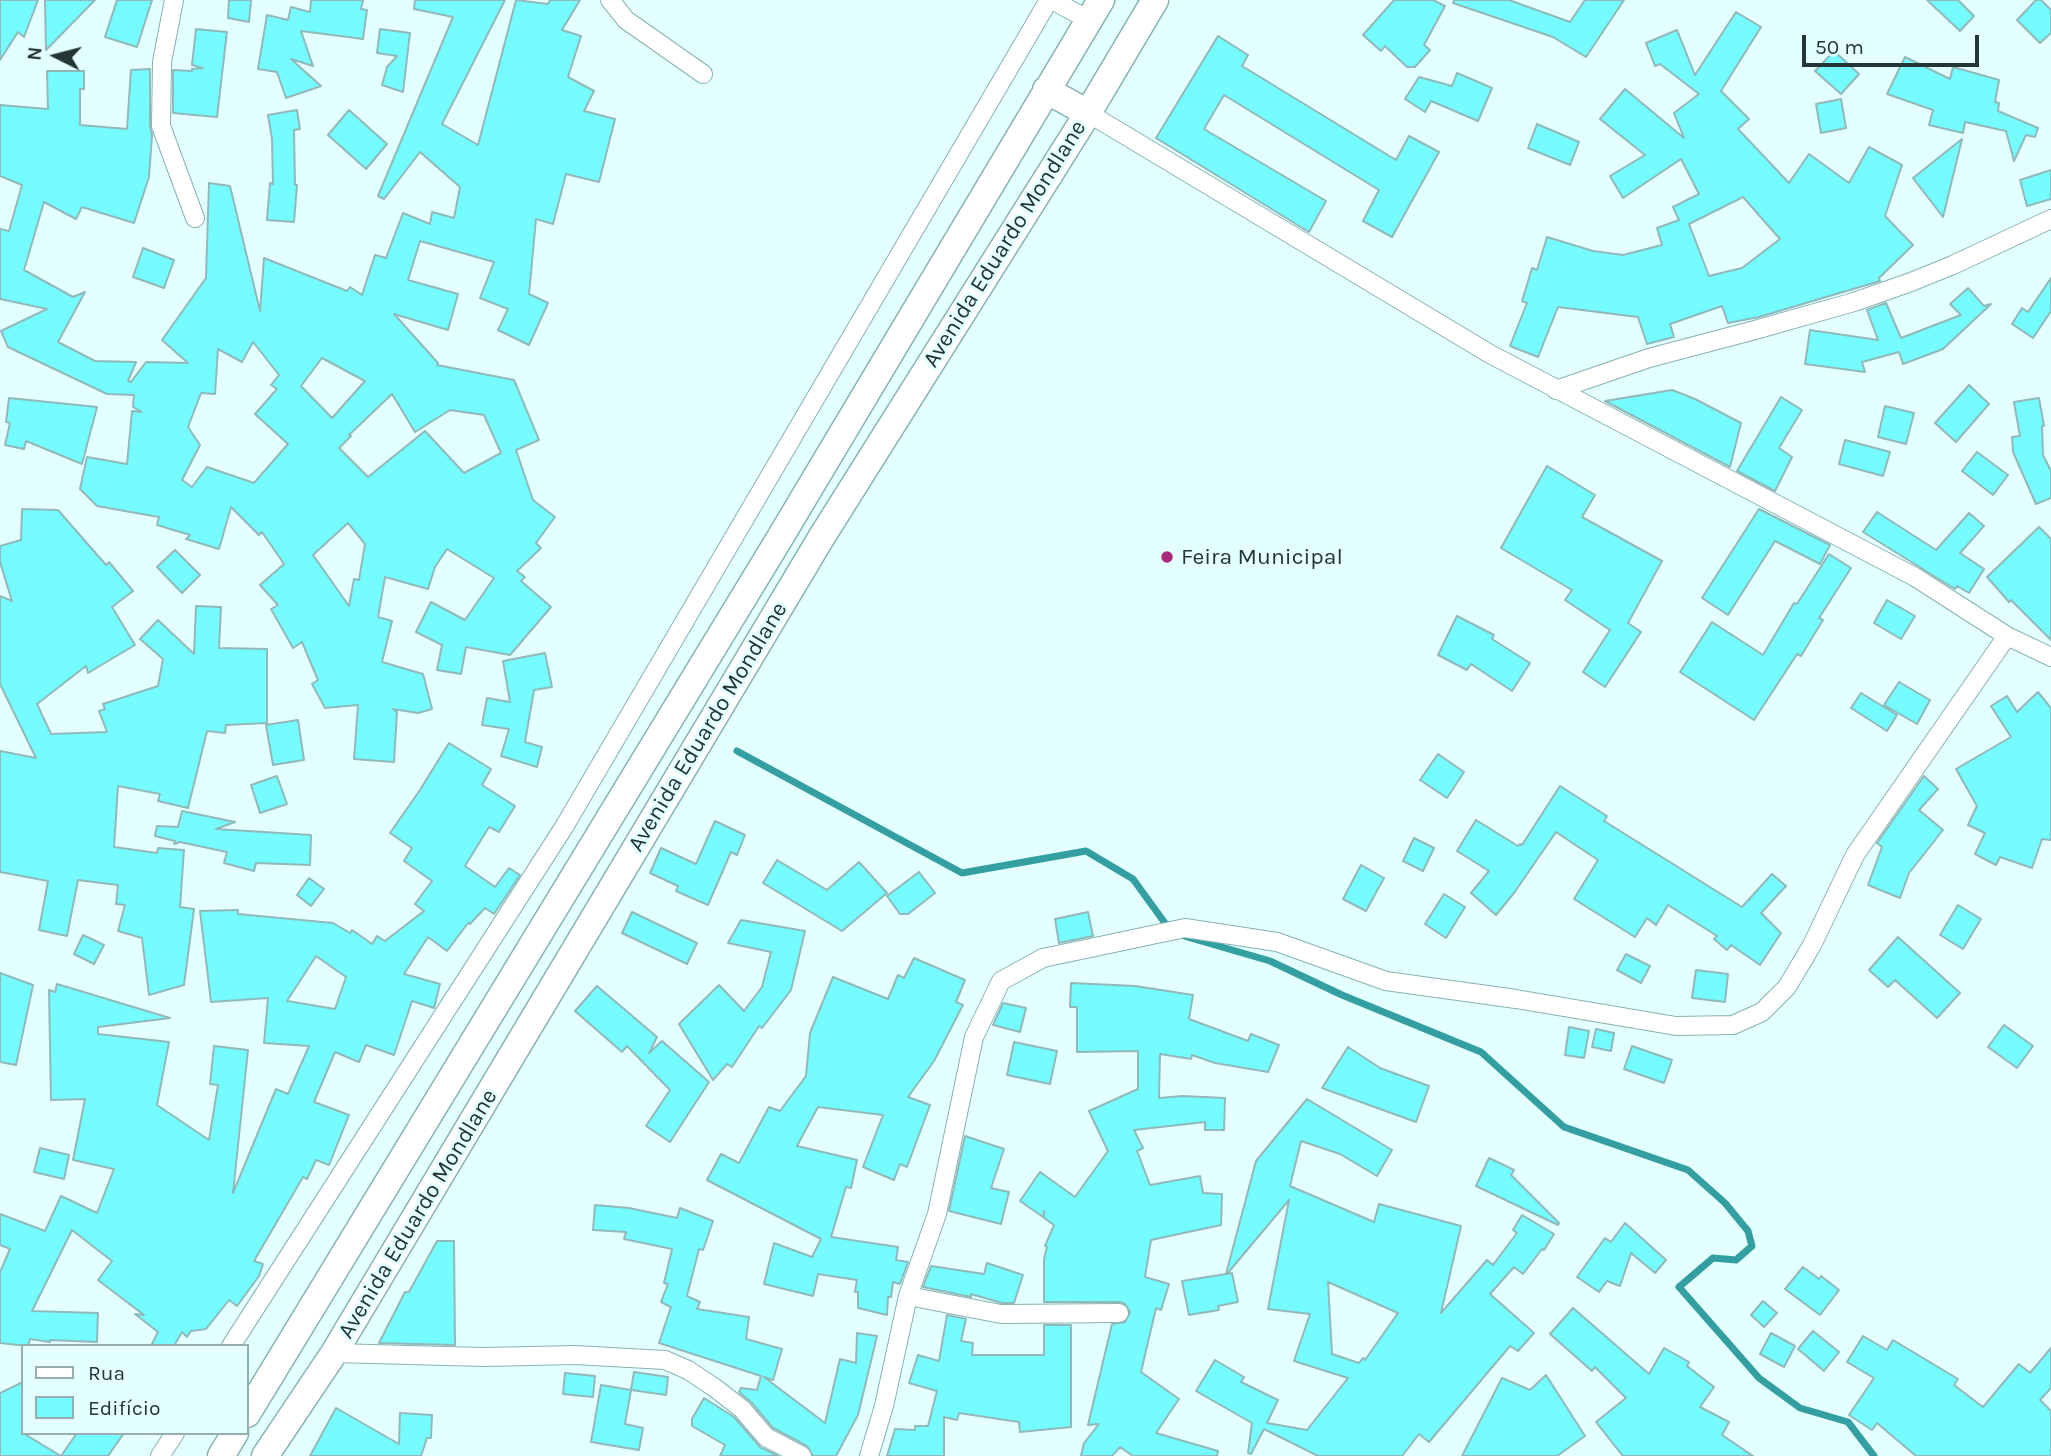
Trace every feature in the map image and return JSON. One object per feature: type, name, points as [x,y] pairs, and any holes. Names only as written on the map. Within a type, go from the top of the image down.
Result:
[{"type":"main road","name":"Avenida Eduardo Mondlane","points":[[265,1456],[334,1353],[821,538],[1088,113],[1155,0]]},
{"type":"main road","name":"Avenida Eduardo Mondlane","points":[[248,1412],[778,541],[1095,10]]},
{"type":"main road","points":[[1046,90],[1088,113]]},
{"type":"main road","points":[[221,1456],[234,1435]]},
{"type":"street","points":[[174,0],[162,62],[161,126],[195,218]]},
{"type":"street","points":[[610,0],[626,20],[703,74]]},
{"type":"street","points":[[232,1344],[564,827],[1050,0],[1095,10]]},
{"type":"street","points":[[1088,113],[1490,354],[1915,577],[2007,636],[2051,657]]},
{"type":"street","points":[[1556,390],[1649,358],[1755,330],[1900,286],[2051,219]]},
{"type":"street","points":[[869,1456],[884,1406],[908,1296],[937,1214],[974,1037],[1001,981],[1043,958],[1185,928],[1277,942],[1386,981],[1516,999],[1676,1026],[1733,1025],[1762,1012],[1787,986],[1812,945],[1855,855],[2007,636]]},
{"type":"street","points":[[908,1296],[1001,1314],[1119,1313]]},
{"type":"street","points":[[334,1353],[484,1357],[575,1355],[665,1360],[688,1370],[715,1388],[742,1409],[766,1437],[802,1456]]},
{"type":"street","points":[[160,1456],[174,1435]]},
{"type":"building","points":[[0,0],[38,0],[24,37],[18,32],[0,60]]},
{"type":"building","points":[[45,0],[95,0],[46,50]]},
{"type":"building","points":[[117,0],[152,0],[137,47],[105,37]]},
{"type":"building","points":[[229,0],[251,0],[249,22],[228,18]]},
{"type":"building","points":[[311,0],[363,0],[361,9],[367,10],[363,39],[301,31],[313,66],[291,59],[321,86],[286,98],[277,72],[258,69],[267,15],[288,20],[291,7],[310,12]]},
{"type":"building","points":[[415,0],[505,0],[442,124],[478,145],[516,0],[548,4],[550,0],[580,0],[562,30],[581,36],[568,77],[594,91],[584,111],[615,119],[599,182],[566,174],[553,224],[536,219],[529,294],[548,303],[529,345],[498,330],[508,309],[480,298],[494,262],[420,241],[408,280],[458,294],[448,330],[394,314],[437,365],[514,380],[539,440],[516,450],[533,500],[555,517],[536,543],[541,548],[517,571],[525,577],[521,581],[551,607],[510,655],[466,647],[461,674],[437,670],[442,645],[416,632],[431,602],[465,620],[494,578],[447,549],[435,567],[428,589],[385,577],[378,617],[392,621],[382,662],[423,674],[432,709],[418,713],[393,709],[397,712],[394,762],[354,759],[358,705],[325,708],[312,684],[318,680],[302,642],[293,648],[271,609],[278,605],[260,585],[284,564],[262,532],[259,535],[231,507],[219,549],[186,539],[190,535],[157,525],[159,517],[97,506],[80,489],[87,457],[127,464],[132,411],[142,412],[133,407],[134,395],[107,394],[8,347],[1,331],[47,309],[0,299],[0,229],[9,231],[22,185],[0,176],[0,105],[48,109],[47,71],[84,71],[84,89],[80,89],[80,125],[127,129],[131,70],[150,69],[152,135],[149,177],[134,223],[82,207],[76,219],[44,202],[24,270],[73,297],[85,292],[58,342],[95,361],[136,362],[128,381],[131,382],[146,362],[188,363],[162,340],[206,278],[209,183],[230,186],[260,311],[264,258],[347,291],[350,287],[362,295],[375,255],[386,258],[403,213],[430,224],[432,212],[454,218],[460,187],[420,152],[384,199],[378,196],[453,17],[414,9]],"holes":[[[253,342],[279,375],[271,385],[277,389],[255,414],[288,444],[254,483],[207,467],[192,487],[182,480],[200,445],[188,427],[201,393],[215,394],[218,349],[242,362]],[[322,358],[365,381],[332,418],[301,386]],[[392,394],[415,432],[450,410],[484,415],[501,453],[464,473],[425,431],[368,477],[339,448],[351,436],[349,435]],[[348,523],[365,544],[359,580],[354,579],[349,606],[313,555]]]},
{"type":"building","points":[[1394,0],[1433,0],[1445,6],[1424,45],[1430,50],[1415,67],[1407,67],[1385,46],[1381,51],[1363,35]]},
{"type":"building","points":[[1454,0],[1509,0],[1570,22],[1585,0],[1624,0],[1586,57],[1553,37],[1453,3]]},
{"type":"building","points":[[1927,0],[1958,0],[1974,16],[1960,31]]},
{"type":"building","points":[[2036,0],[2041,0],[2051,10],[2051,33],[2040,43],[2017,20]]},
{"type":"building","points":[[1736,12],[1761,27],[1721,91],[1749,119],[1738,129],[1789,183],[1809,154],[1849,183],[1869,147],[1902,165],[1885,216],[1913,245],[1879,278],[1880,281],[1759,317],[1728,323],[1722,306],[1670,324],[1674,337],[1647,344],[1638,317],[1558,307],[1538,357],[1510,346],[1527,303],[1522,301],[1532,268],[1537,270],[1547,237],[1593,251],[1623,255],[1662,245],[1657,228],[1679,220],[1673,207],[1699,194],[1681,159],[1623,198],[1610,176],[1645,155],[1600,119],[1625,89],[1684,138],[1674,113],[1699,94],[1660,64],[1655,66],[1646,43],[1677,30],[1695,75]],"holes":[[[1743,197],[1780,239],[1742,268],[1709,276],[1689,224]]]},
{"type":"building","points":[[196,29],[227,32],[217,117],[173,113],[173,70],[192,71],[203,68],[192,65]]},
{"type":"building","points":[[380,29],[410,33],[403,92],[382,85],[387,67],[397,56],[377,53]]},
{"type":"building","points":[[1218,36],[1248,55],[1242,66],[1396,160],[1409,136],[1439,152],[1392,237],[1363,221],[1379,190],[1224,95],[1204,129],[1326,201],[1309,232],[1156,138]]},
{"type":"building","points":[[1834,51],[1859,74],[1841,94],[1815,71]]},
{"type":"building","points":[[1905,57],[1950,79],[1953,67],[1999,80],[1995,102],[1999,103],[1998,111],[2038,128],[2035,137],[2026,135],[2014,161],[2006,131],[1965,122],[1963,133],[1929,125],[1933,110],[1887,94]]},
{"type":"building","points":[[1457,73],[1492,88],[1478,121],[1431,101],[1425,112],[1405,99],[1419,77],[1452,86]]},
{"type":"building","points":[[1841,99],[1846,128],[1821,133],[1816,104]]},
{"type":"building","points":[[297,110],[300,129],[294,130],[297,185],[294,222],[267,220],[270,183],[273,184],[272,139],[268,115]]},
{"type":"building","points":[[349,110],[387,144],[366,169],[328,135]]},
{"type":"building","points":[[1537,124],[1579,142],[1570,165],[1528,148]]},
{"type":"building","points":[[1962,139],[1955,168],[1943,217],[1913,178]]},
{"type":"building","points":[[2051,170],[2051,199],[2027,206],[2020,180]]},
{"type":"building","points":[[143,248],[174,260],[164,288],[133,277]]},
{"type":"building","points":[[2051,278],[2051,311],[2033,338],[2012,324],[2022,308],[2028,312]]},
{"type":"building","points":[[1968,288],[1984,306],[1991,304],[1943,349],[1903,364],[1899,352],[1862,362],[1865,372],[1805,364],[1810,330],[1878,340],[1867,310],[1886,303],[1901,338],[1961,315],[1950,304]]},
{"type":"building","points":[[1969,385],[1989,404],[1956,442],[1935,423]]},
{"type":"building","points":[[1672,390],[1741,423],[1730,467],[1605,401]]},
{"type":"building","points":[[1781,397],[1802,410],[1779,448],[1792,457],[1775,491],[1737,471]]},
{"type":"building","points":[[9,398],[97,407],[82,464],[26,441],[24,449],[5,445],[10,423],[6,422]]},
{"type":"building","points":[[2039,398],[2044,426],[2043,455],[2051,471],[2051,498],[2036,504],[2013,452],[2012,437],[2020,436],[2014,402]]},
{"type":"building","points":[[1885,406],[1914,413],[1906,444],[1878,437]]},
{"type":"building","points":[[1845,440],[1890,452],[1883,476],[1839,464]]},
{"type":"building","points":[[1977,452],[2008,475],[1993,495],[1962,471]]},
{"type":"building","points":[[1547,466],[1595,495],[1582,517],[1662,561],[1628,623],[1641,632],[1605,687],[1583,672],[1610,630],[1565,600],[1572,590],[1501,548]]},
{"type":"building","points":[[22,509],[58,510],[106,565],[109,562],[133,591],[112,607],[135,645],[88,673],[86,666],[37,704],[51,734],[107,732],[99,711],[105,709],[103,704],[158,686],[163,659],[140,639],[158,620],[194,654],[196,606],[221,607],[219,648],[267,649],[267,723],[226,725],[225,733],[207,731],[188,808],[158,801],[160,794],[118,786],[114,847],[157,853],[158,848],[184,850],[180,907],[194,909],[184,985],[149,995],[142,938],[118,931],[125,905],[116,904],[118,885],[78,880],[67,936],[39,930],[48,881],[0,872],[0,751],[36,758],[0,684],[0,596],[12,601],[0,562],[0,546],[21,540]]},
{"type":"building","points":[[1759,509],[1830,545],[1820,564],[1775,541],[1728,615],[1702,598]]},
{"type":"building","points":[[1877,512],[1936,550],[1969,513],[1984,526],[1960,553],[1984,569],[1969,593],[1957,586],[1955,589],[1863,532]]},
{"type":"building","points":[[2039,527],[2051,539],[2051,640],[2011,600],[2009,602],[1987,577]]},
{"type":"building","points":[[175,550],[200,575],[182,593],[157,567]]},
{"type":"building","points":[[1829,554],[1851,568],[1819,618],[1823,620],[1801,656],[1797,654],[1754,720],[1680,672],[1712,622],[1763,655],[1794,603],[1797,604]]},
{"type":"building","points":[[1887,600],[1915,616],[1901,639],[1874,623]]},
{"type":"building","points":[[1457,616],[1494,635],[1492,639],[1530,663],[1512,691],[1471,664],[1467,670],[1438,655]]},
{"type":"building","points":[[545,653],[552,687],[534,690],[525,742],[542,747],[537,767],[501,756],[509,729],[482,725],[487,698],[510,702],[503,661]]},
{"type":"building","points":[[1899,682],[1930,700],[1917,724],[1884,705]]},
{"type":"building","points":[[2038,692],[2051,708],[2051,840],[2042,839],[2032,868],[2000,857],[1996,865],[1975,854],[1985,833],[1968,825],[1977,806],[1956,769],[2011,737],[1991,706],[2007,696],[2017,712]]},
{"type":"building","points":[[1861,693],[1897,715],[1887,731],[1851,708]]},
{"type":"building","points":[[298,720],[304,760],[273,765],[266,725]]},
{"type":"building","points":[[449,743],[491,769],[482,785],[515,806],[499,832],[489,827],[465,866],[495,887],[509,868],[520,875],[494,914],[485,908],[468,923],[447,951],[428,937],[404,974],[440,984],[434,1008],[412,1001],[394,1055],[366,1045],[359,1062],[335,1052],[314,1102],[349,1115],[329,1165],[316,1160],[307,1179],[303,1177],[254,1261],[263,1264],[259,1276],[237,1306],[229,1300],[206,1329],[191,1331],[187,1337],[182,1332],[175,1344],[152,1344],[158,1332],[135,1314],[144,1315],[98,1280],[112,1261],[72,1230],[32,1311],[98,1313],[97,1342],[50,1342],[30,1339],[29,1344],[21,1345],[0,1343],[0,1272],[10,1249],[0,1245],[0,1214],[45,1231],[61,1196],[97,1213],[114,1169],[73,1160],[85,1099],[51,1100],[49,990],[55,992],[57,984],[170,1018],[98,1027],[98,1034],[169,1042],[157,1105],[209,1140],[218,1085],[210,1084],[214,1046],[248,1050],[233,1193],[276,1089],[288,1094],[309,1046],[264,1043],[268,998],[211,1002],[200,911],[238,910],[238,914],[333,923],[350,933],[352,930],[372,944],[377,936],[385,941],[424,911],[415,904],[432,881],[404,861],[412,848],[390,833]],"holes":[[[316,956],[346,977],[335,1009],[287,1001]]]},
{"type":"building","points":[[1438,754],[1464,772],[1447,798],[1420,780]]},
{"type":"building","points":[[277,776],[287,804],[260,813],[251,785]]},
{"type":"building","points":[[1924,776],[1938,789],[1919,810],[1943,830],[1909,873],[1900,898],[1868,885],[1882,847],[1877,843]]},
{"type":"building","points":[[1560,786],[1607,816],[1604,821],[1742,907],[1772,874],[1786,886],[1761,913],[1781,933],[1760,965],[1731,945],[1727,950],[1714,939],[1717,936],[1668,905],[1656,925],[1647,918],[1635,937],[1574,899],[1598,860],[1556,832],[1496,915],[1471,893],[1489,871],[1457,851],[1476,820],[1518,846],[1522,845]]},
{"type":"building","points":[[182,811],[235,822],[216,829],[311,835],[310,865],[256,863],[254,871],[224,863],[227,852],[180,842],[174,844],[175,841],[155,836],[157,826],[178,827]]},
{"type":"building","points":[[715,821],[745,835],[737,855],[731,852],[708,905],[676,891],[678,886],[650,873],[661,848],[696,864]]},
{"type":"building","points":[[1414,838],[1434,848],[1423,871],[1403,861]]},
{"type":"building","points":[[777,860],[827,890],[859,862],[887,893],[842,931],[763,883]]},
{"type":"building","points":[[1361,865],[1384,878],[1366,911],[1343,899]]},
{"type":"building","points":[[919,872],[935,893],[908,914],[900,914],[887,896]]},
{"type":"building","points":[[309,878],[324,889],[311,906],[297,895]]},
{"type":"building","points":[[1444,894],[1465,907],[1446,938],[1425,924]]},
{"type":"building","points":[[1958,905],[1981,919],[1963,949],[1940,935]]},
{"type":"building","points":[[632,912],[697,943],[687,964],[622,933]]},
{"type":"building","points":[[1088,912],[1093,936],[1059,943],[1055,919]]},
{"type":"building","points":[[741,920],[805,931],[791,990],[762,1028],[759,1026],[732,1067],[727,1064],[713,1080],[679,1024],[719,985],[744,1011],[762,987],[771,952],[728,943]]},
{"type":"building","points":[[83,935],[104,945],[94,964],[74,954]]},
{"type":"building","points":[[1898,937],[1960,993],[1937,1018],[1895,980],[1888,987],[1869,970]]},
{"type":"building","points":[[1626,954],[1650,966],[1641,983],[1617,970]]},
{"type":"building","points":[[914,958],[965,980],[956,1002],[963,1005],[934,1061],[908,1097],[930,1105],[907,1167],[900,1164],[894,1180],[863,1167],[883,1115],[818,1107],[797,1146],[857,1160],[851,1188],[846,1187],[831,1237],[898,1247],[896,1260],[908,1262],[900,1284],[893,1282],[891,1297],[888,1297],[887,1315],[858,1308],[858,1292],[855,1292],[857,1280],[818,1274],[813,1296],[764,1284],[774,1243],[812,1257],[821,1239],[707,1180],[721,1154],[739,1163],[769,1107],[780,1111],[806,1076],[810,1033],[833,977],[888,999],[898,975],[904,978]]},
{"type":"building","points":[[1696,970],[1728,974],[1725,1002],[1692,998]]},
{"type":"building","points":[[0,973],[33,985],[16,1065],[0,1062]]},
{"type":"building","points":[[1071,983],[1135,986],[1193,995],[1189,1019],[1248,1041],[1251,1034],[1279,1045],[1268,1072],[1215,1063],[1192,1055],[1191,1059],[1160,1054],[1159,1098],[1225,1098],[1224,1130],[1205,1130],[1205,1122],[1134,1130],[1143,1148],[1137,1151],[1150,1185],[1200,1176],[1203,1193],[1222,1194],[1221,1225],[1151,1240],[1145,1277],[1169,1284],[1161,1310],[1156,1308],[1141,1372],[1179,1399],[1156,1433],[1218,1451],[1217,1456],[1133,1456],[1120,1447],[1112,1456],[1081,1456],[1084,1443],[1099,1424],[1088,1425],[1112,1324],[1125,1322],[1130,1312],[1125,1304],[1120,1302],[1044,1302],[1045,1246],[1054,1225],[1044,1218],[1044,1211],[1043,1217],[1020,1201],[1040,1172],[1075,1197],[1108,1151],[1089,1111],[1138,1089],[1138,1051],[1077,1052],[1077,1007],[1070,1007]]},
{"type":"building","points":[[597,986],[657,1037],[649,1053],[662,1041],[709,1082],[670,1142],[646,1126],[670,1090],[627,1046],[622,1052],[575,1011]]},
{"type":"building","points":[[1003,1003],[1026,1008],[1020,1032],[993,1025]]},
{"type":"building","points":[[2004,1025],[2033,1046],[2017,1068],[1988,1047]]},
{"type":"building","points":[[1569,1027],[1589,1031],[1584,1058],[1565,1055]]},
{"type":"building","points":[[1596,1029],[1614,1033],[1611,1051],[1592,1047]]},
{"type":"building","points":[[1014,1042],[1057,1051],[1050,1084],[1007,1075]]},
{"type":"building","points":[[1632,1046],[1672,1060],[1664,1083],[1624,1069]]},
{"type":"building","points":[[1348,1047],[1380,1068],[1429,1086],[1416,1122],[1322,1088]]},
{"type":"building","points":[[1307,1099],[1392,1150],[1377,1176],[1340,1154],[1301,1141],[1290,1186],[1374,1222],[1379,1204],[1461,1226],[1441,1313],[1487,1260],[1493,1265],[1517,1233],[1513,1230],[1522,1215],[1554,1234],[1523,1274],[1514,1267],[1490,1294],[1534,1333],[1518,1351],[1510,1346],[1429,1442],[1419,1434],[1402,1456],[1318,1456],[1264,1429],[1251,1454],[1248,1453],[1252,1423],[1196,1391],[1215,1360],[1244,1377],[1241,1382],[1278,1400],[1267,1423],[1307,1430],[1348,1378],[1294,1361],[1310,1314],[1268,1309],[1289,1200],[1227,1274],[1232,1273],[1238,1302],[1218,1306],[1219,1310],[1189,1315],[1182,1281],[1226,1274],[1256,1161]],"holes":[[[1328,1282],[1398,1313],[1365,1360],[1363,1358],[1359,1363],[1332,1354]]]},
{"type":"building","points":[[965,1136],[1004,1149],[991,1188],[1009,1192],[1001,1224],[949,1211]]},
{"type":"building","points":[[40,1148],[69,1155],[64,1179],[34,1172]]},
{"type":"building","points":[[1489,1158],[1514,1170],[1511,1175],[1558,1225],[1476,1186]]},
{"type":"building","points":[[595,1205],[629,1208],[677,1218],[680,1208],[713,1221],[703,1250],[699,1249],[687,1296],[700,1302],[697,1309],[749,1317],[746,1339],[782,1349],[773,1380],[764,1377],[825,1423],[840,1359],[856,1363],[857,1333],[877,1336],[858,1415],[836,1456],[813,1456],[807,1446],[773,1428],[739,1392],[741,1388],[757,1390],[761,1376],[659,1343],[671,1307],[661,1302],[668,1284],[664,1283],[672,1249],[624,1239],[626,1232],[593,1230]]},
{"type":"building","points":[[1625,1223],[1666,1260],[1655,1273],[1631,1253],[1620,1286],[1607,1281],[1599,1292],[1577,1277],[1605,1238],[1611,1242]]},
{"type":"building","points":[[437,1241],[454,1241],[455,1345],[379,1343],[405,1292],[409,1292]]},
{"type":"building","points":[[987,1263],[1023,1275],[1014,1303],[923,1287],[931,1266],[984,1274]]},
{"type":"building","points":[[1803,1267],[1819,1279],[1821,1276],[1839,1290],[1820,1315],[1785,1289]]},
{"type":"building","points":[[1763,1301],[1777,1313],[1764,1327],[1751,1315]]},
{"type":"building","points":[[1573,1308],[1649,1374],[1664,1348],[1689,1362],[1687,1366],[1714,1387],[1700,1407],[1729,1422],[1722,1435],[1753,1456],[1623,1456],[1596,1422],[1626,1398],[1595,1367],[1592,1371],[1550,1334]]},
{"type":"building","points":[[947,1315],[966,1319],[961,1341],[973,1343],[972,1355],[1044,1355],[1044,1325],[1071,1325],[1071,1427],[1020,1432],[1019,1422],[959,1413],[957,1420],[944,1417],[944,1456],[887,1456],[895,1429],[915,1430],[915,1426],[928,1426],[937,1391],[909,1383],[918,1355],[939,1361]]},
{"type":"building","points":[[1813,1331],[1839,1352],[1824,1371],[1798,1349]]},
{"type":"building","points":[[1771,1333],[1795,1346],[1784,1367],[1760,1354]]},
{"type":"building","points":[[1863,1336],[1887,1350],[1893,1340],[1958,1379],[1954,1385],[1983,1407],[2019,1364],[2030,1373],[2051,1348],[2051,1388],[2040,1400],[2051,1411],[2051,1456],[1916,1456],[1877,1423],[1872,1430],[1849,1415],[1874,1378],[1847,1362]]},
{"type":"building","points":[[634,1372],[668,1377],[666,1395],[631,1390]]},
{"type":"building","points":[[565,1373],[595,1376],[593,1397],[563,1394]]},
{"type":"building","points":[[1546,1375],[1585,1436],[1557,1456],[1462,1456],[1502,1378],[1530,1390]]},
{"type":"building","points":[[21,1383],[21,1435],[26,1435],[61,1456],[0,1456],[0,1393]]},
{"type":"building","points":[[601,1385],[631,1390],[625,1424],[643,1428],[639,1450],[591,1442]]},
{"type":"building","points":[[704,1398],[734,1417],[760,1447],[778,1456],[720,1456],[725,1445],[692,1426],[692,1419]]},
{"type":"building","points":[[336,1408],[399,1444],[400,1413],[432,1415],[431,1438],[427,1438],[421,1456],[310,1456]]},
{"type":"building","points":[[76,1435],[123,1435],[108,1456],[61,1456]]},
{"type":"waterway","points":[[737,751],[962,873],[1086,851],[1133,879],[1170,930]]},
{"type":"waterway","points":[[1184,936],[1270,961],[1342,995],[1481,1052],[1564,1127],[1688,1170],[1725,1203],[1748,1231],[1752,1246],[1736,1260],[1713,1258],[1679,1287],[1759,1378],[1800,1408],[1848,1422],[1874,1456]]},
{"type":"place","name":"Feira Municipal","points":[[1167,557]]}]
